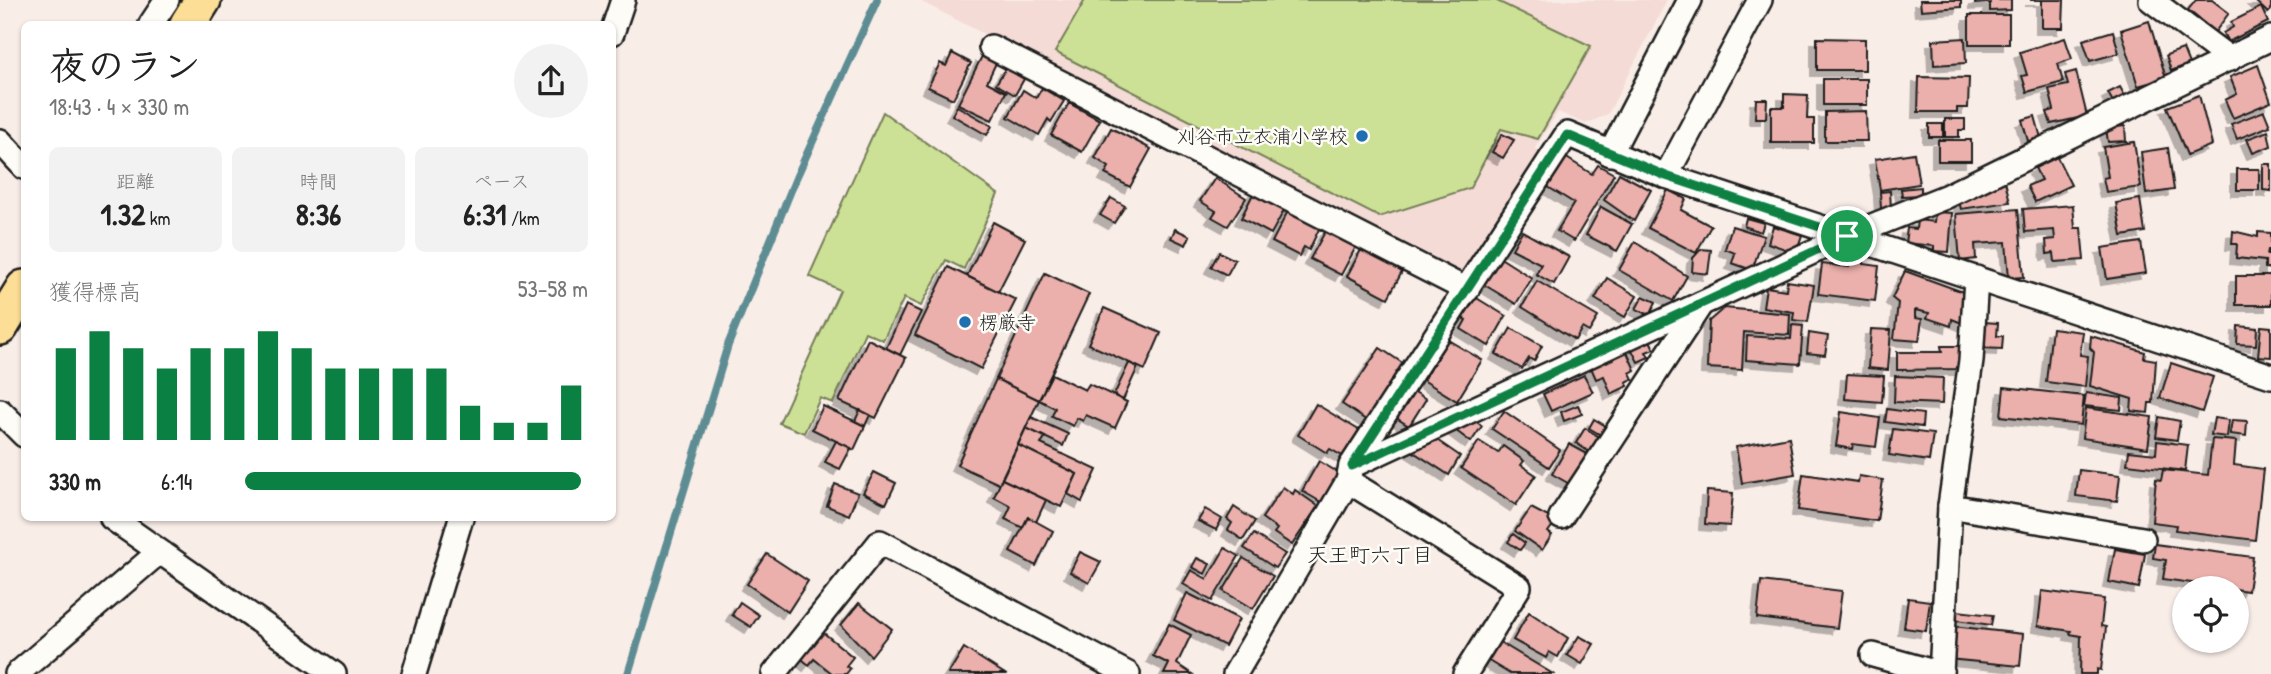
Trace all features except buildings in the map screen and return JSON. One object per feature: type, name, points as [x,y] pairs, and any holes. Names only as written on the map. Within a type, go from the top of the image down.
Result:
[{"type":"main road","points":[[190,21],[203,0]]},
{"type":"main road","points":[[0,327],[21,293]]},
{"type":"street","points":[[153,21],[166,0]]},
{"type":"street","points":[[616,21],[623,0]]},
{"type":"street","points":[[1610,154],[1690,0]]},
{"type":"street","points":[[1666,176],[1760,0]]},
{"type":"street","points":[[2151,0],[2230,59]]},
{"type":"street","points":[[1350,474],[1847,236],[1945,197],[2271,38]]},
{"type":"street","points":[[991,47],[1466,290]]},
{"type":"street","points":[[1235,674],[1350,474],[1567,135],[1666,176],[2271,376]]},
{"type":"street","points":[[0,141],[21,164]]},
{"type":"street","points":[[1873,655],[1941,674],[1950,506],[1971,361],[1976,278]]},
{"type":"street","points":[[1561,517],[1701,304]]},
{"type":"street","points":[[0,411],[21,432]]},
{"type":"street","points":[[1350,474],[1519,587],[1465,674]]},
{"type":"street","points":[[1950,506],[2143,539]]},
{"type":"street","points":[[116,521],[334,674]]},
{"type":"street","points":[[414,674],[460,521]]},
{"type":"street","points":[[775,674],[880,542],[1128,674]]},
{"type":"street","points":[[17,674],[158,553]]},
{"type":"shaded area","name":"刈谷市立衣浦小学校","points":[[918,0],[1667,0],[1608,114],[1586,124],[1558,112],[1535,148],[1546,154],[1460,279]]},
{"type":"green space","name":"刈谷市立衣浦小学校","points":[[1085,0],[1495,0],[1591,46],[1538,139],[1501,129],[1470,188],[1379,217],[1055,52]]},
{"type":"green space","points":[[883,112],[998,194],[964,269],[946,260],[921,306],[904,298],[883,340],[865,332],[833,403],[820,398],[804,433],[779,423],[840,290],[809,276]]},
{"type":"waterway","points":[[628,674],[728,345],[796,178],[877,0]]},
{"type":"place","name":"刈谷市立衣浦小学校","points":[[1362,136]]},
{"type":"place","name":"楞厳寺","points":[[965,322]]},
{"type":"district","name":"天王町六丁目","points":[[1370,554]]},
{"type":"route","points":[[1567,135],[1666,176],[1847,236],[1701,304],[1352,466],[1567,135]]}]
